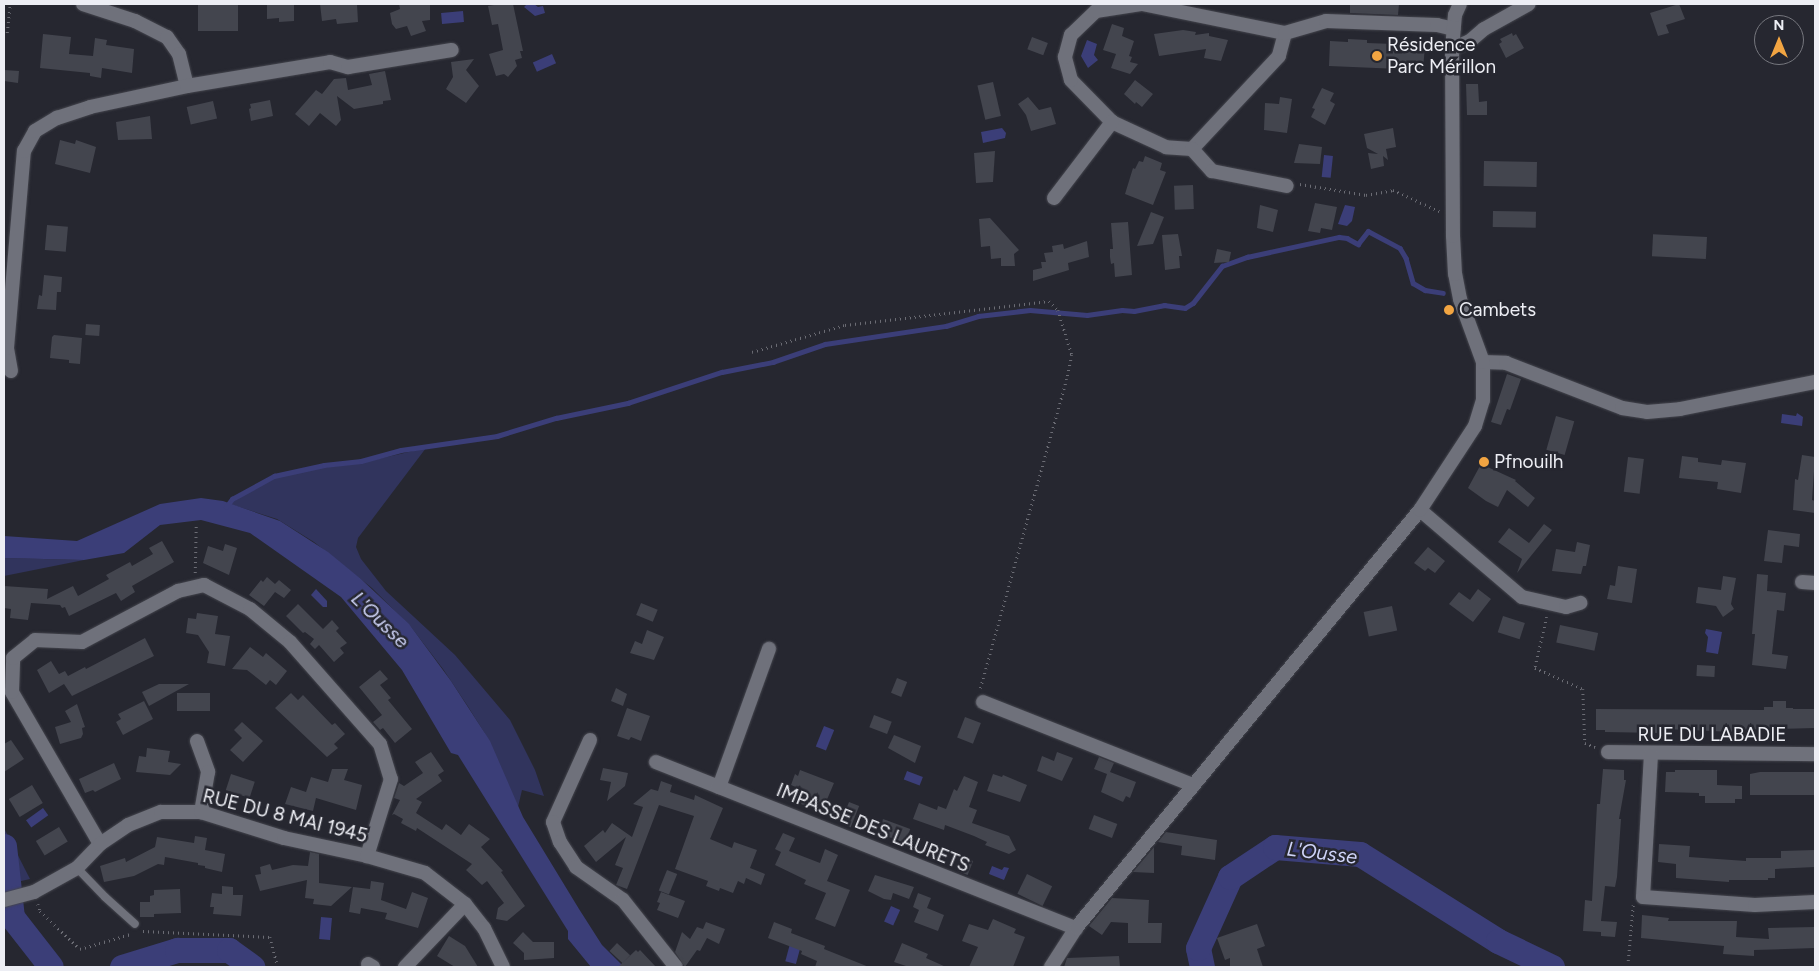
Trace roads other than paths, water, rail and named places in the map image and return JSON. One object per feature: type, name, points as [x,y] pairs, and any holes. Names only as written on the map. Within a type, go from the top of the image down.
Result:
[{"type":"street","points":[[83,4],[135,21],[166,37],[179,54],[187,86]]},
{"type":"street","points":[[1287,186],[1212,171],[1192,149],[1166,147],[1112,122],[1071,80],[1065,57],[1071,35],[1096,11],[1142,4],[1285,33],[1326,21],[1437,25],[1454,28]]},
{"type":"street","points":[[1051,967],[1076,928],[1420,510],[1475,426],[1483,400],[1483,362],[1460,300],[1455,274],[1453,218],[1452,49],[1455,15],[1460,4]]},
{"type":"street","points":[[1452,49],[1470,41],[1484,30],[1529,4]]},
{"type":"street","points":[[1192,149],[1279,56],[1285,33]]},
{"type":"street","points":[[11,371],[7,348],[24,151],[35,131],[57,118],[90,107],[187,86],[330,62],[348,67],[452,50]]},
{"type":"street","points":[[1054,198],[1112,122]]},
{"type":"street","points":[[1483,362],[1506,363],[1622,408],[1646,412],[1680,409],[1815,382]]},
{"type":"street","points":[[1420,510],[1522,597],[1566,607],[1580,603]]},
{"type":"street","points":[[100,844],[12,692],[12,658],[34,640],[82,642],[178,591],[204,585],[250,609],[290,642],[380,744],[391,779],[367,856]]},
{"type":"street","points":[[718,787],[770,649]]},
{"type":"street","points":[[982,702],[1193,785]]},
{"type":"street","points":[[197,740],[208,772],[201,812]]},
{"type":"street","points":[[590,740],[553,822],[560,842],[576,866],[623,900],[676,967]]},
{"type":"street","name":"RUE DU LABADIE","points":[[1608,752],[1651,754],[1815,754]]},
{"type":"street","points":[[1651,754],[1643,897],[1755,905],[1815,902]]},
{"type":"street","name":"IMPASSE DES LAURETS","points":[[656,762],[1076,928]]},
{"type":"street","name":"RUE DU 8 MAI 1945","points":[[4,900],[31,893],[77,868],[100,844],[128,825],[161,812],[201,812],[284,838],[367,856],[425,873],[465,904],[484,928],[504,967]]},
{"type":"street","points":[[405,967],[465,904]]},
{"type":"lane","points":[[77,868],[135,924]]},
{"type":"water","points":[[527,4],[534,4],[538,7],[543,6],[545,13],[535,16],[524,7]]},
{"type":"water","points":[[463,11],[464,22],[442,24],[441,13]]},
{"type":"water","points":[[1087,40],[1097,44],[1094,55],[1098,60],[1088,68],[1081,56]]},
{"type":"water","points":[[552,54],[556,63],[537,72],[533,63]]},
{"type":"water","points":[[1002,128],[1006,133],[1005,138],[983,143],[981,132]]},
{"type":"water","points":[[1324,155],[1333,156],[1331,178],[1322,177]]},
{"type":"water","points":[[1345,205],[1355,207],[1352,221],[1347,226],[1338,224]]},
{"type":"water","points":[[1797,413],[1803,417],[1802,426],[1781,423],[1782,414],[1796,416]]},
{"type":"water","name":"L'Ousse","points":[[201,498],[223,501],[280,521],[328,552],[361,579],[409,624],[451,681],[490,741],[523,817],[579,909],[602,945],[624,967],[591,967],[568,939],[568,931],[458,755],[451,753],[402,670],[341,597],[250,533],[201,520],[160,525],[124,553],[84,560],[4,558],[4,536],[77,541],[160,504]]},
{"type":"water","points":[[316,589],[327,601],[327,607],[323,607],[311,595]]},
{"type":"water","points":[[1706,629],[1722,632],[1718,654],[1706,652],[1708,637],[1705,633]]},
{"type":"water","points":[[824,726],[834,730],[826,751],[816,746]]},
{"type":"water","points":[[907,771],[923,777],[920,785],[904,779]]},
{"type":"water","points":[[43,808],[48,815],[31,828],[26,820]]},
{"type":"water","points":[[992,866],[1002,870],[1004,867],[1009,868],[1004,880],[989,874]]},
{"type":"water","points":[[891,906],[900,910],[893,926],[884,922]]},
{"type":"water","points":[[321,917],[332,918],[330,940],[319,939]]},
{"type":"water","points":[[791,940],[802,943],[796,964],[785,961]]},
{"type":"waterway","points":[[226,507],[232,499],[274,476],[324,465],[361,461],[401,450],[497,436],[556,418],[628,403],[722,372],[773,362],[825,344],[946,326],[978,316],[1030,310],[1087,315],[1122,310],[1134,311],[1164,305],[1185,308],[1193,303],[1222,266],[1247,257],[1339,237],[1347,238],[1358,244],[1368,231],[1400,248],[1406,258],[1413,283],[1425,290],[1443,293]]},
{"type":"waterway","points":[[4,846],[12,917],[51,967]]},
{"type":"waterway","name":"L'Ousse","points":[[1202,967],[1198,948],[1230,877],[1275,847],[1360,854],[1498,941],[1552,967]]},
{"type":"waterway","points":[[122,967],[177,950],[229,950],[252,967]]},
{"type":"place","name":"Résidence Parc Mérillon","points":[[1377,56]]},
{"type":"place","name":"Cambets","points":[[1449,310]]},
{"type":"place","name":"Pfnouilh","points":[[1484,462]]}]
